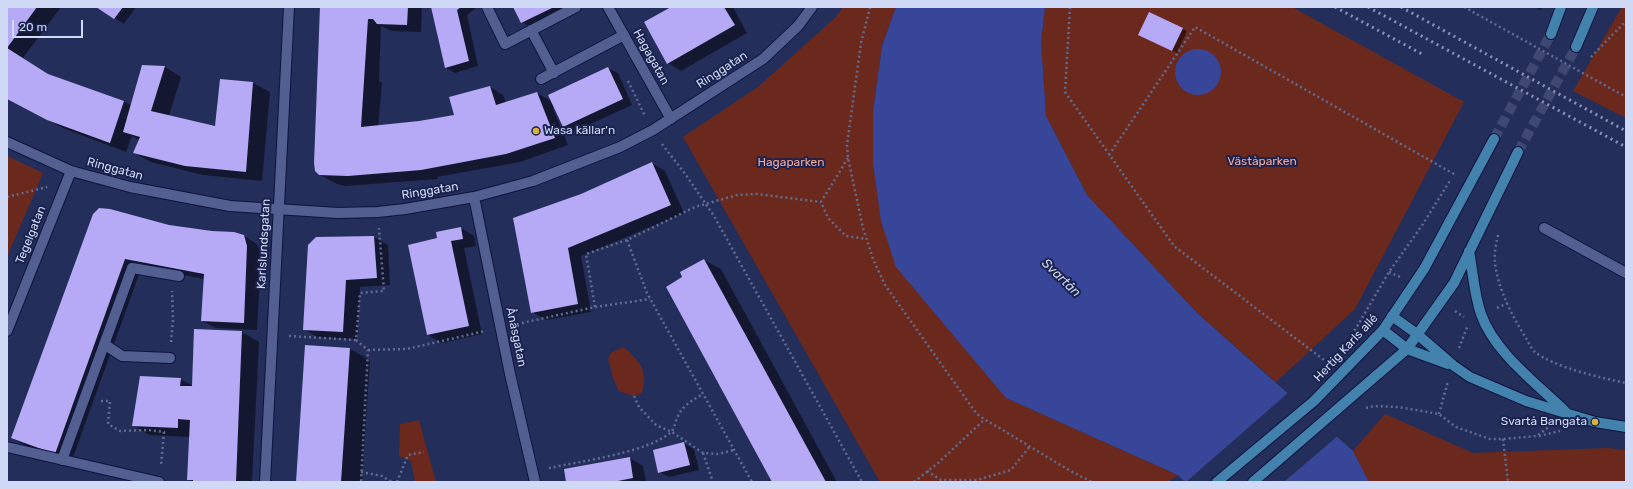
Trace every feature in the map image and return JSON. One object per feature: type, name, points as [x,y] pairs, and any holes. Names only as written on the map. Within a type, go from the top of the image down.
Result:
[{"type":"main road","points":[[1550,34],[1562,7]]},
{"type":"main road","points":[[1576,47],[1593,7]]},
{"type":"main road","name":"Hertig Karls allé","points":[[1217,482],[1314,401],[1383,330],[1424,270],[1494,138]]},
{"type":"main road","points":[[1253,482],[1407,348],[1454,283],[1518,152]]},
{"type":"main road","points":[[1469,251],[1481,315],[1489,332],[1507,355],[1567,413]]},
{"type":"main road","points":[[1392,316],[1417,334],[1454,366],[1470,377],[1519,398],[1595,422],[1626,427]]},
{"type":"main road","points":[[1383,330],[1407,348],[1454,366]]},
{"type":"street","name":"Karlslundsgatan","points":[[266,482],[288,7]]},
{"type":"street","points":[[487,7],[505,44],[576,7]]},
{"type":"street","name":"Hagagatan","points":[[608,7],[671,119]]},
{"type":"street","name":"Ringgatan","points":[[7,142],[71,171],[130,187],[230,206],[338,213],[378,212],[474,197],[533,181],[620,147],[654,130],[763,59],[798,26],[812,7]]},
{"type":"street","points":[[531,30],[554,73]]},
{"type":"street","points":[[541,79],[624,35]]},
{"type":"street","name":"Tegelgatan","points":[[7,331],[71,171]]},
{"type":"street","name":"Ånäsgatan","points":[[474,197],[534,477]]},
{"type":"street","points":[[1544,228],[1626,273]]},
{"type":"street","points":[[62,460],[132,268],[179,276]]},
{"type":"street","points":[[104,344],[122,356],[170,358]]},
{"type":"street","points":[[7,447],[160,482]]},
{"type":"path","points":[[870,7],[861,43],[847,145],[848,158],[873,260],[885,285],[976,413],[984,420],[1006,431],[1069,471],[1092,482]]},
{"type":"path","points":[[1070,7],[1066,92],[1108,155],[1174,246],[1328,364]]},
{"type":"path","points":[[1464,7],[1626,97]]},
{"type":"path","points":[[1589,59],[1626,21]]},
{"type":"path","points":[[1108,155],[1195,27],[1454,174]]},
{"type":"path","points":[[642,111],[660,142],[686,175],[706,204],[862,482]]},
{"type":"path","points":[[821,202],[848,158]]},
{"type":"path","points":[[1348,341],[1389,272],[1423,224],[1458,168]]},
{"type":"path","points":[[7,197],[67,182]]},
{"type":"path","points":[[595,307],[586,254],[627,240],[694,207],[737,196],[757,194],[821,202]]},
{"type":"path","points":[[821,202],[828,218],[846,236],[867,240]]},
{"type":"path","points":[[356,340],[360,293],[384,291],[378,212]]},
{"type":"path","points":[[1500,230],[1496,245],[1495,262],[1513,318],[1534,351],[1551,361],[1580,371],[1626,383]]},
{"type":"path","points":[[627,240],[650,299],[752,482]]},
{"type":"path","points":[[170,358],[173,320],[172,291],[179,276]]},
{"type":"path","points":[[273,335],[356,340],[368,350],[407,349],[595,307],[650,299]]},
{"type":"path","points":[[1439,414],[1446,386],[1454,366],[1463,335],[1470,320],[1508,303]]},
{"type":"path","points":[[361,482],[368,350]]},
{"type":"path","points":[[1324,369],[1333,358]]},
{"type":"path","points":[[534,477],[630,451],[652,442],[672,432],[678,416],[687,404],[703,394]]},
{"type":"path","points":[[634,396],[639,407],[656,425],[672,432],[703,453],[718,454],[734,450]]},
{"type":"path","points":[[110,401],[108,424],[120,431],[148,430],[164,432],[160,482]]},
{"type":"path","points":[[1363,409],[1374,406],[1398,407],[1439,414],[1456,427],[1490,439],[1537,436],[1560,431]]},
{"type":"path","points":[[1537,436],[1567,413]]},
{"type":"path","points":[[914,482],[984,420]]},
{"type":"path","points":[[1503,439],[1508,482]]},
{"type":"path","points":[[927,471],[941,480],[977,480],[1011,470],[1030,446]]},
{"type":"path","points":[[396,482],[408,455],[424,452]]},
{"type":"path","points":[[703,453],[713,482]]},
{"type":"path","points":[[361,472],[382,476],[392,482]]},
{"type":"green space","name":"Hagaparken","points":[[843,7],[896,7],[882,46],[873,112],[873,163],[1006,398],[1178,475],[1168,482],[880,482],[683,137],[758,87],[836,17]]},
{"type":"green space","name":"Väståparken","points":[[1045,7],[1292,7],[1464,102],[1355,309],[1276,382],[1197,313],[1087,195],[1046,116],[1041,43]]},
{"type":"green space","points":[[1622,7],[1626,7],[1626,118],[1573,91]]},
{"type":"green space","points":[[7,156],[43,173],[7,257]]},
{"type":"green space","points":[[624,347],[638,362],[643,372],[644,385],[642,393],[634,396],[619,391],[613,378],[608,358],[612,352]]},
{"type":"green space","points":[[1385,414],[1473,453],[1607,448],[1626,450],[1626,482],[1369,482],[1353,451]]},
{"type":"green space","points":[[419,420],[436,482],[415,482],[411,461],[399,456],[400,424]]},
{"type":"water","name":"Svartån","points":[[896,7],[1045,7],[1041,43],[1046,116],[1087,195],[1197,313],[1353,451],[1369,482],[1185,482],[1178,475],[1006,398],[896,267],[881,221],[873,163],[873,112],[882,46]]},
{"type":"water","points":[[1198,49],[1211,53],[1217,59],[1221,72],[1217,85],[1211,91],[1198,95],[1185,91],[1179,85],[1175,72],[1179,59],[1185,53]]},
{"type":"pier","points":[[1289,392],[1339,435],[1284,482],[1186,482]]},
{"type":"building","points":[[7,7],[37,7],[7,48]]},
{"type":"building","points":[[96,7],[123,7],[114,19]]},
{"type":"building","points":[[320,7],[408,7],[407,25],[377,24],[373,19],[368,19],[361,127],[419,121],[454,115],[449,97],[490,86],[496,105],[537,92],[555,138],[506,154],[421,170],[348,176],[319,175],[315,171],[314,163]]},
{"type":"building","points":[[431,7],[461,7],[457,10],[469,61],[445,68]]},
{"type":"building","points":[[513,7],[554,7],[521,23]]},
{"type":"building","points":[[671,7],[724,7],[735,25],[667,64],[644,22]]},
{"type":"building","points":[[1149,12],[1183,28],[1172,51],[1138,35]]},
{"type":"building","points":[[7,48],[48,74],[124,101],[110,143],[47,120],[7,99]]},
{"type":"building","points":[[142,65],[165,66],[151,111],[215,126],[220,79],[253,82],[246,172],[185,166],[133,153],[140,137],[123,132]]},
{"type":"building","points":[[608,67],[623,99],[563,127],[548,95]]},
{"type":"building","points":[[652,162],[671,205],[568,248],[578,304],[531,313],[513,218],[581,194]]},
{"type":"building","points":[[99,208],[110,209],[169,225],[212,231],[234,232],[244,235],[247,246],[244,323],[201,321],[204,274],[125,259],[55,454],[11,438],[93,214]]},
{"type":"building","points":[[461,227],[463,239],[451,241],[469,326],[427,335],[408,245],[437,238],[436,232]]},
{"type":"building","points":[[374,236],[377,278],[346,280],[343,332],[303,330],[308,245],[316,237]]},
{"type":"building","points":[[704,259],[826,482],[772,482],[666,287],[682,277],[680,272]]},
{"type":"building","points":[[194,329],[242,331],[236,482],[193,482],[193,480],[187,480],[190,420],[178,419],[178,428],[132,426],[140,376],[181,378],[180,386],[192,386]]},
{"type":"building","points":[[305,345],[350,348],[341,482],[296,482]]},
{"type":"building","points":[[684,442],[690,465],[658,473],[653,450]]},
{"type":"building","points":[[630,457],[633,478],[613,482],[566,482],[564,469]]},
{"type":"tunnel","points":[[1494,139],[1551,34]]},
{"type":"tunnel","points":[[1518,152],[1576,47]]},
{"type":"railway","points":[[1335,7],[1422,54]]},
{"type":"railway","points":[[1368,7],[1626,147]]},
{"type":"railway","points":[[1401,7],[1626,131]]},
{"type":"place","name":"Wasa källar'n","points":[[536,131]]},
{"type":"place","name":"Svartå Bangata","points":[[1595,422]]}]
